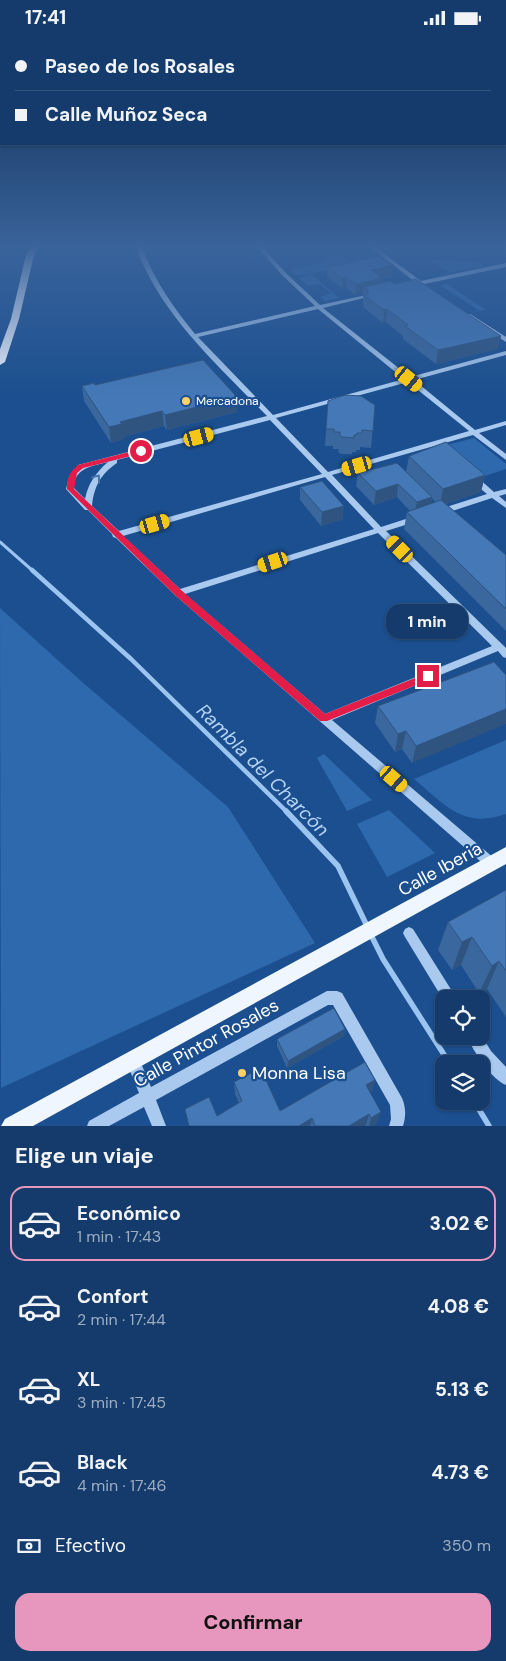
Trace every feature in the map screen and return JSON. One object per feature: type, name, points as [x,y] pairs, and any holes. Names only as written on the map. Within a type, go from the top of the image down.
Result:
[{"type":"main road","points":[[0,363],[20,298]]},
{"type":"main road","name":"Calle Iberia","points":[[12,1126],[499,859]]},
{"type":"street","points":[[164,298],[194,336],[379,529],[504,652],[324,719]]},
{"type":"street","points":[[309,298],[506,458]]},
{"type":"street","points":[[194,336],[357,298]]},
{"type":"street","points":[[463,311],[506,340]]},
{"type":"street","points":[[499,859],[324,719],[178,593],[88,508],[70,489],[70,486],[74,472],[81,467],[506,353]]},
{"type":"street","points":[[116,535],[506,423]]},
{"type":"street","points":[[435,444],[442,450]]},
{"type":"street","points":[[88,508],[89,490],[93,481],[108,465],[120,457]]},
{"type":"street","points":[[385,458],[392,465]]},
{"type":"street","points":[[471,476],[506,506]]},
{"type":"street","points":[[178,593],[431,512],[506,491]]},
{"type":"street","points":[[431,512],[447,519]]},
{"type":"street","points":[[409,933],[444,990]]},
{"type":"street","name":"Calle Pintor Rosales","points":[[94,1126],[327,998],[337,998],[397,1103],[398,1119],[396,1126]]},
{"type":"street","points":[[479,1045],[486,1056],[506,1079]]},
{"type":"street","points":[[133,1061],[159,1126]]},
{"type":"shaded area","points":[[322,298],[339,298],[325,301]]},
{"type":"shaded area","points":[[460,298],[468,298],[486,310],[480,311]]},
{"type":"shaded area","points":[[474,438],[506,464],[506,469],[482,477],[443,446]]},
{"type":"shaded area","points":[[0,608],[81,681],[228,807],[315,943],[1,1088]]},
{"type":"shaded area","points":[[506,740],[506,814],[478,819],[466,816],[456,812],[435,798],[414,779]]},
{"type":"shaded area","points":[[324,754],[372,800],[347,811],[317,758]]},
{"type":"shaded area","points":[[389,810],[435,853],[387,877],[357,824]]},
{"type":"building","points":[[368,298],[444,298],[501,336],[438,350],[405,326],[408,325],[387,309],[384,310]]},
{"type":"building","points":[[203,360],[237,397],[165,415],[162,411],[120,422],[122,424],[109,427],[82,386],[94,383],[95,385]]},
{"type":"building","points":[[345,395],[361,396],[375,405],[373,431],[362,430],[362,433],[354,435],[354,438],[342,437],[340,432],[334,432],[334,429],[326,429],[328,401]]},
{"type":"building","points":[[446,442],[485,475],[443,489],[409,456]]},
{"type":"building","points":[[397,463],[432,497],[417,502],[398,484],[376,491],[358,473]]},
{"type":"building","points":[[322,481],[344,506],[322,512],[300,487]]},
{"type":"building","points":[[441,500],[506,555],[506,609],[407,512]]},
{"type":"building","points":[[494,662],[506,675],[506,709],[416,746],[406,731],[398,734],[378,706]]},
{"type":"building","points":[[506,890],[506,971],[499,961],[492,966],[472,937],[462,942],[448,922]]},
{"type":"building","points":[[334,1008],[345,1029],[288,1061],[277,1039]]},
{"type":"building","points":[[365,1062],[375,1080],[366,1085],[381,1112],[371,1118],[369,1114],[349,1126],[315,1126],[312,1118],[299,1126],[189,1126],[185,1109],[209,1097],[217,1116],[242,1101],[234,1082],[259,1069],[280,1111]]},
{"type":"waterway","name":"Rambla del Charcón","points":[[0,542],[33,571]]},
{"type":"waterway","name":"Rambla del Charcón","points":[[32,570],[131,659],[286,811]]},
{"type":"waterway","name":"Rambla del Charcón","points":[[286,811],[338,866],[367,926]]},
{"type":"waterway","name":"Rambla del Charcón","points":[[371,935],[383,959],[444,1055]]},
{"type":"waterway","name":"Rambla del Charcón","points":[[479,1110],[489,1126]]},
{"type":"place","name":"Mercadona","points":[[186,401]]},
{"type":"place","name":"Monna Lisa","points":[[242,1073]]},
{"type":"route","points":[[141,451],[81,467],[74,472],[70,489],[178,593],[324,719],[428,676]]}]
